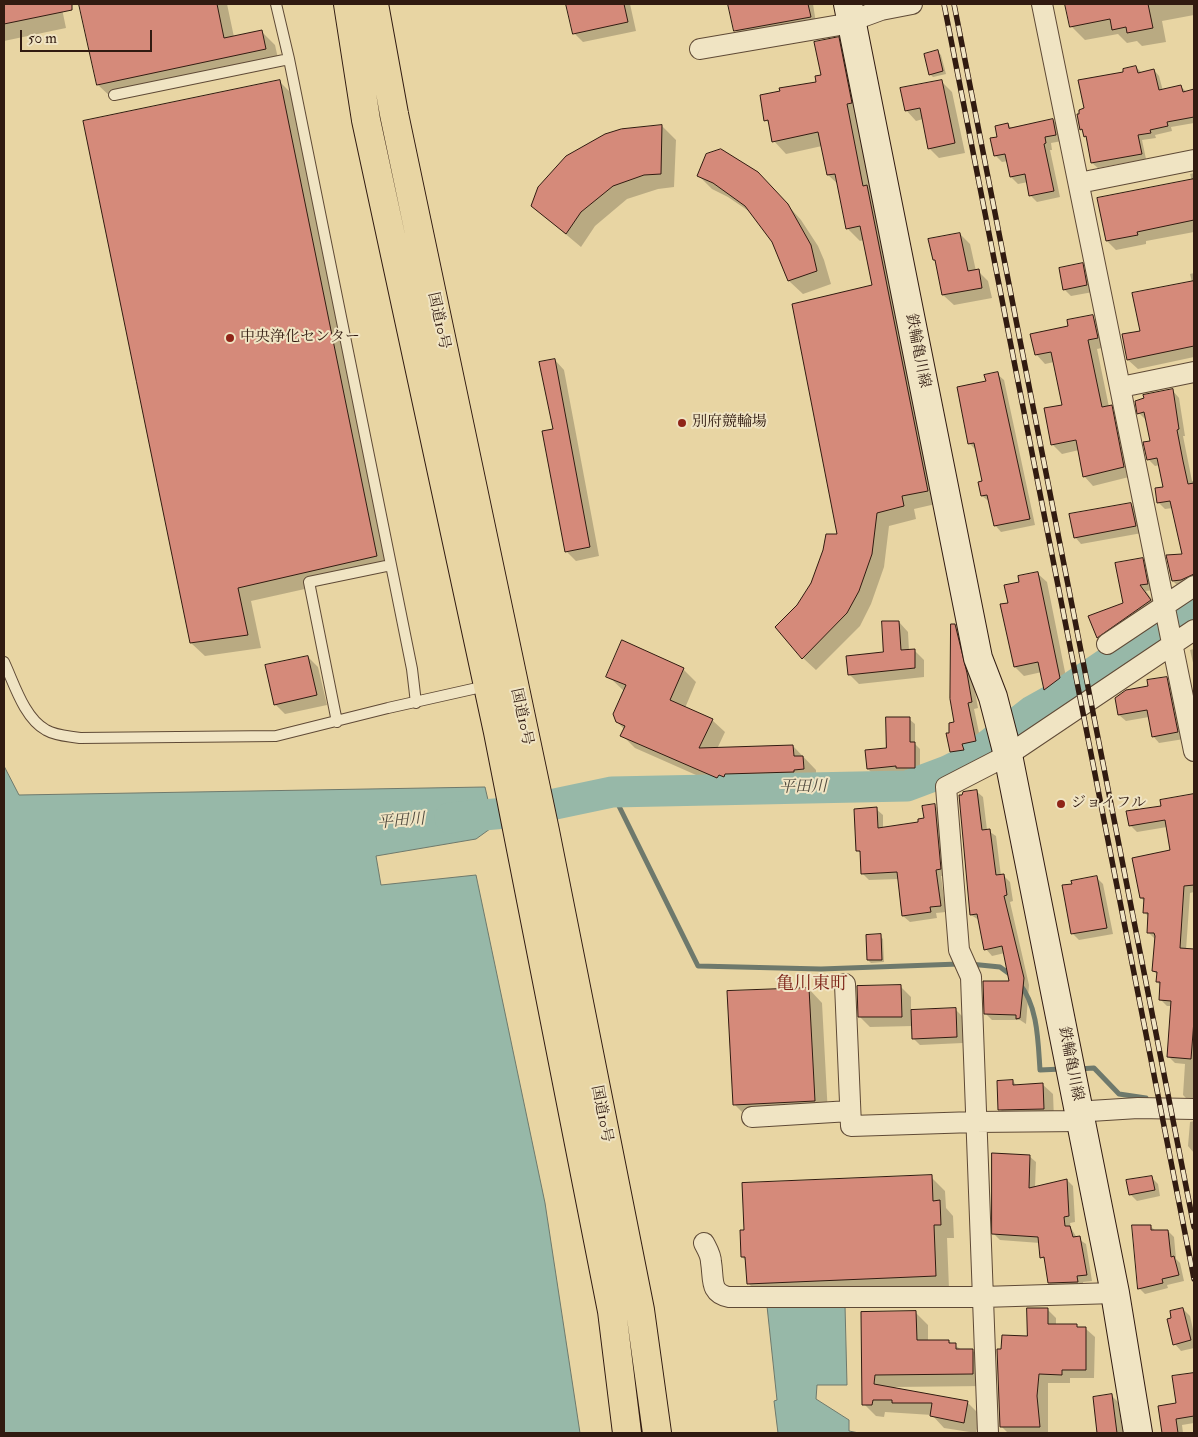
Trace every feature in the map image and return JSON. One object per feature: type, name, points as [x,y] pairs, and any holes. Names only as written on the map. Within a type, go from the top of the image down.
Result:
[{"type":"highway","name":"国道10号","points":[[348,4],[368,130],[501,683],[525,734],[640,1310],[657,1433]]},
{"type":"highway","name":"国道10号","points":[[374,4],[501,683],[498,732],[612,1311],[627,1433]]},
{"type":"main road","name":"鉄輪亀川線","points":[[856,11],[992,656],[996,709],[1008,752],[1082,1121],[1115,1293],[1138,1433]]},
{"type":"street","points":[[700,49],[840,25],[856,11],[912,4]]},
{"type":"street","points":[[1042,4],[1194,751]]},
{"type":"street","points":[[1079,183],[1194,160]]},
{"type":"street","points":[[1121,387],[1194,372]]},
{"type":"street","points":[[1107,644],[1194,586]]},
{"type":"street","points":[[988,1433],[971,976],[960,950],[946,787],[1008,752],[1194,630]]},
{"type":"street","points":[[846,984],[851,1126],[1082,1121],[1090,1111],[1138,1108],[1194,1109]]},
{"type":"street","points":[[752,1117],[850,1111]]},
{"type":"street","points":[[704,1243],[711,1259],[714,1289],[719,1295],[729,1297],[982,1297],[1115,1293]]},
{"type":"lane","points":[[276,4],[289,60],[412,669],[416,703]]},
{"type":"lane","points":[[114,95],[289,60]]},
{"type":"lane","points":[[337,722],[309,582],[391,565]]},
{"type":"lane","points":[[4,662],[32,719],[46,730],[60,735],[80,738],[276,736],[388,708],[501,683]]},
{"type":"water","points":[[4,766],[19,795],[485,787],[494,826],[476,839],[376,856],[381,885],[476,875],[545,1203],[580,1433],[4,1433]]},
{"type":"water","points":[[845,1305],[847,1385],[817,1385],[816,1399],[849,1420],[849,1431],[859,1433],[778,1433],[774,1401],[777,1400],[767,1306]]},
{"type":"building","points":[[4,4],[72,4],[72,10],[4,24]]},
{"type":"building","points":[[79,4],[217,4],[224,38],[262,30],[266,49],[97,85]]},
{"type":"building","points":[[566,4],[624,4],[628,22],[573,34]]},
{"type":"building","points":[[728,4],[808,4],[811,17],[734,31]]},
{"type":"building","points":[[1065,4],[1148,4],[1153,28],[1127,33],[1126,27],[1112,30],[1110,19],[1070,27]]},
{"type":"building","points":[[839,37],[852,103],[847,104],[863,186],[867,185],[928,491],[902,496],[904,506],[877,513],[872,554],[859,591],[847,613],[802,659],[775,627],[797,605],[811,583],[823,550],[826,534],[837,534],[792,304],[872,285],[860,226],[846,229],[835,174],[827,175],[818,132],[772,142],[768,120],[764,121],[760,95],[780,91],[779,88],[816,82],[815,76],[821,75],[814,42]]},
{"type":"building","points":[[938,50],[943,71],[929,75],[924,54]]},
{"type":"building","points":[[1136,66],[1138,73],[1154,69],[1159,90],[1181,85],[1183,92],[1194,89],[1194,117],[1167,122],[1168,126],[1150,130],[1151,133],[1138,135],[1142,154],[1091,163],[1086,136],[1084,137],[1082,129],[1080,130],[1077,114],[1079,114],[1079,110],[1084,108],[1078,80],[1123,72],[1123,69]]},
{"type":"building","name":"中央浄化センター","points":[[280,80],[377,556],[238,588],[248,635],[190,643],[83,121]]},
{"type":"building","points":[[942,80],[955,143],[928,149],[920,108],[905,111],[900,88]]},
{"type":"building","points":[[1053,119],[1056,135],[1045,137],[1046,143],[1044,144],[1054,191],[1029,196],[1025,174],[1010,177],[1005,154],[994,156],[990,138],[997,137],[995,126],[1008,123],[1009,128]]},
{"type":"building","points":[[662,125],[661,174],[644,175],[613,186],[581,212],[566,234],[531,206],[538,187],[566,156],[605,134],[621,129]]},
{"type":"building","points":[[721,149],[758,172],[788,204],[811,245],[817,271],[788,281],[772,242],[745,206],[713,183],[697,176],[706,154]]},
{"type":"building","points":[[1194,179],[1194,220],[1137,232],[1138,235],[1106,241],[1097,198]]},
{"type":"building","points":[[960,233],[968,271],[979,269],[982,288],[942,295],[935,260],[933,260],[928,239]]},
{"type":"building","points":[[1083,263],[1087,285],[1063,290],[1059,268]]},
{"type":"building","points":[[1194,281],[1194,346],[1127,360],[1122,334],[1140,331],[1132,293]]},
{"type":"building","points":[[1093,315],[1098,338],[1088,340],[1102,407],[1112,405],[1124,467],[1083,477],[1076,440],[1051,445],[1044,408],[1062,405],[1051,352],[1035,355],[1030,334],[1068,326],[1067,320]]},
{"type":"building","points":[[555,359],[590,547],[565,552],[542,431],[553,429],[539,362]]},
{"type":"building","points":[[998,372],[1030,519],[994,526],[987,495],[981,496],[978,482],[982,481],[974,443],[968,444],[957,387],[986,381],[984,375]]},
{"type":"building","points":[[1173,389],[1179,429],[1177,430],[1188,484],[1194,483],[1194,574],[1181,580],[1172,581],[1166,555],[1182,554],[1170,501],[1157,503],[1155,488],[1163,487],[1157,458],[1147,460],[1143,442],[1150,441],[1144,412],[1137,414],[1135,401],[1144,398],[1143,395]]},
{"type":"building","points":[[1131,503],[1136,526],[1074,538],[1069,514]]},
{"type":"building","points":[[1143,558],[1148,584],[1140,585],[1151,600],[1097,638],[1088,616],[1123,603],[1115,563]]},
{"type":"building","points":[[1038,572],[1060,678],[1044,690],[1038,662],[1014,667],[1000,604],[1008,603],[1004,585],[1019,582],[1018,576]]},
{"type":"building","points":[[882,621],[899,621],[901,650],[915,649],[915,668],[848,675],[846,656],[883,652]]},
{"type":"building","points":[[951,624],[955,624],[967,673],[972,702],[968,703],[976,741],[962,744],[964,750],[950,752],[946,733],[949,733],[949,723],[954,722],[950,699]]},
{"type":"building","points":[[622,640],[684,668],[670,700],[713,719],[699,748],[793,745],[794,756],[803,756],[804,769],[794,770],[794,772],[725,774],[724,777],[719,775],[717,778],[620,736],[625,726],[616,722],[613,714],[626,685],[606,677]]},
{"type":"building","points":[[308,656],[317,695],[274,705],[265,665]]},
{"type":"building","points":[[1167,677],[1178,732],[1152,737],[1147,710],[1118,715],[1115,698],[1126,690],[1148,686],[1147,680]]},
{"type":"building","points":[[886,717],[910,717],[910,742],[915,742],[915,768],[896,768],[896,766],[867,769],[865,750],[886,748]]},
{"type":"building","points":[[977,790],[982,830],[990,829],[996,875],[1004,874],[1007,895],[1004,896],[1024,978],[1020,1018],[1016,1019],[1016,1015],[984,1014],[983,981],[1009,981],[1002,946],[984,950],[977,914],[970,915],[959,795],[962,795],[963,792]]},
{"type":"building","points":[[1194,794],[1194,885],[1184,886],[1180,948],[1194,949],[1194,1020],[1191,1059],[1167,1057],[1171,1001],[1159,1000],[1160,982],[1156,982],[1157,972],[1152,971],[1155,936],[1154,933],[1147,933],[1148,913],[1143,913],[1144,898],[1140,898],[1132,858],[1170,850],[1165,820],[1129,826],[1126,811],[1161,806],[1160,800]]},
{"type":"building","points":[[935,804],[941,869],[936,870],[941,906],[930,907],[931,912],[902,916],[897,872],[861,874],[860,851],[856,851],[854,809],[877,807],[878,828],[918,822],[918,819],[924,818],[922,806]]},
{"type":"building","points":[[1097,876],[1107,928],[1071,934],[1062,885],[1072,884],[1071,881]]},
{"type":"building","points":[[881,934],[882,960],[867,960],[866,935]]},
{"type":"building","points":[[901,985],[902,1017],[858,1017],[857,986]]},
{"type":"building","points":[[809,988],[815,1101],[733,1105],[727,991]]},
{"type":"building","points":[[956,1008],[957,1037],[912,1039],[911,1010]]},
{"type":"building","points":[[1013,1080],[1013,1085],[1043,1083],[1044,1109],[998,1110],[997,1081]]},
{"type":"building","points":[[992,1153],[1030,1155],[1029,1188],[1067,1179],[1069,1216],[1064,1217],[1065,1226],[1070,1226],[1073,1237],[1080,1236],[1087,1275],[1077,1276],[1078,1282],[1048,1283],[1044,1257],[1040,1258],[1038,1237],[992,1234]]},
{"type":"building","points":[[932,1175],[933,1201],[940,1200],[941,1225],[934,1225],[936,1276],[747,1284],[745,1257],[741,1257],[740,1230],[744,1230],[742,1183]]},
{"type":"building","points":[[1152,1176],[1155,1190],[1129,1195],[1126,1180]]},
{"type":"building","points":[[1132,1225],[1151,1225],[1151,1230],[1168,1230],[1171,1257],[1174,1256],[1179,1275],[1162,1279],[1163,1283],[1138,1289]]},
{"type":"building","points":[[1027,1308],[1048,1308],[1048,1324],[1077,1324],[1077,1327],[1086,1327],[1086,1370],[1062,1370],[1062,1375],[1039,1374],[1037,1396],[1040,1427],[1000,1427],[997,1349],[1001,1349],[1002,1335],[1027,1336]]},
{"type":"building","points":[[1183,1308],[1191,1340],[1173,1345],[1167,1319],[1171,1318],[1170,1311]]},
{"type":"building","points":[[916,1311],[917,1340],[949,1340],[949,1343],[956,1343],[956,1349],[973,1349],[973,1374],[875,1375],[874,1384],[968,1401],[964,1423],[930,1416],[932,1403],[892,1403],[892,1400],[873,1400],[872,1405],[862,1405],[861,1312]]},
{"type":"building","points":[[1194,1373],[1194,1416],[1176,1419],[1178,1433],[1162,1433],[1158,1406],[1176,1403],[1172,1376]]},
{"type":"building","points":[[1112,1394],[1117,1433],[1097,1433],[1093,1397]]},
{"type":"waterway","name":"平田川","points":[[450,818],[517,812],[612,792],[907,786],[947,771],[969,760],[1032,711],[1057,697],[1194,604]]},
{"type":"waterway","points":[[612,792],[698,966],[821,969],[959,964]]},
{"type":"waterway","points":[[970,964],[1000,967],[1011,975]]},
{"type":"waterway","points":[[1019,983],[1030,1002],[1036,1024],[1040,1070],[1062,1069]]},
{"type":"waterway","points":[[1078,1069],[1094,1068],[1119,1094],[1146,1098]]},
{"type":"railway","points":[[944,4],[1194,1279]]},
{"type":"railway","points":[[954,4],[1194,1227]]},
{"type":"place","name":"中央浄化センター","points":[[230,338]]},
{"type":"place","name":"別府競輪場","points":[[682,423]]},
{"type":"place","name":"ジョイフル","points":[[1061,804]]},
{"type":"district","name":"亀川東町","points":[[812,985]]}]
